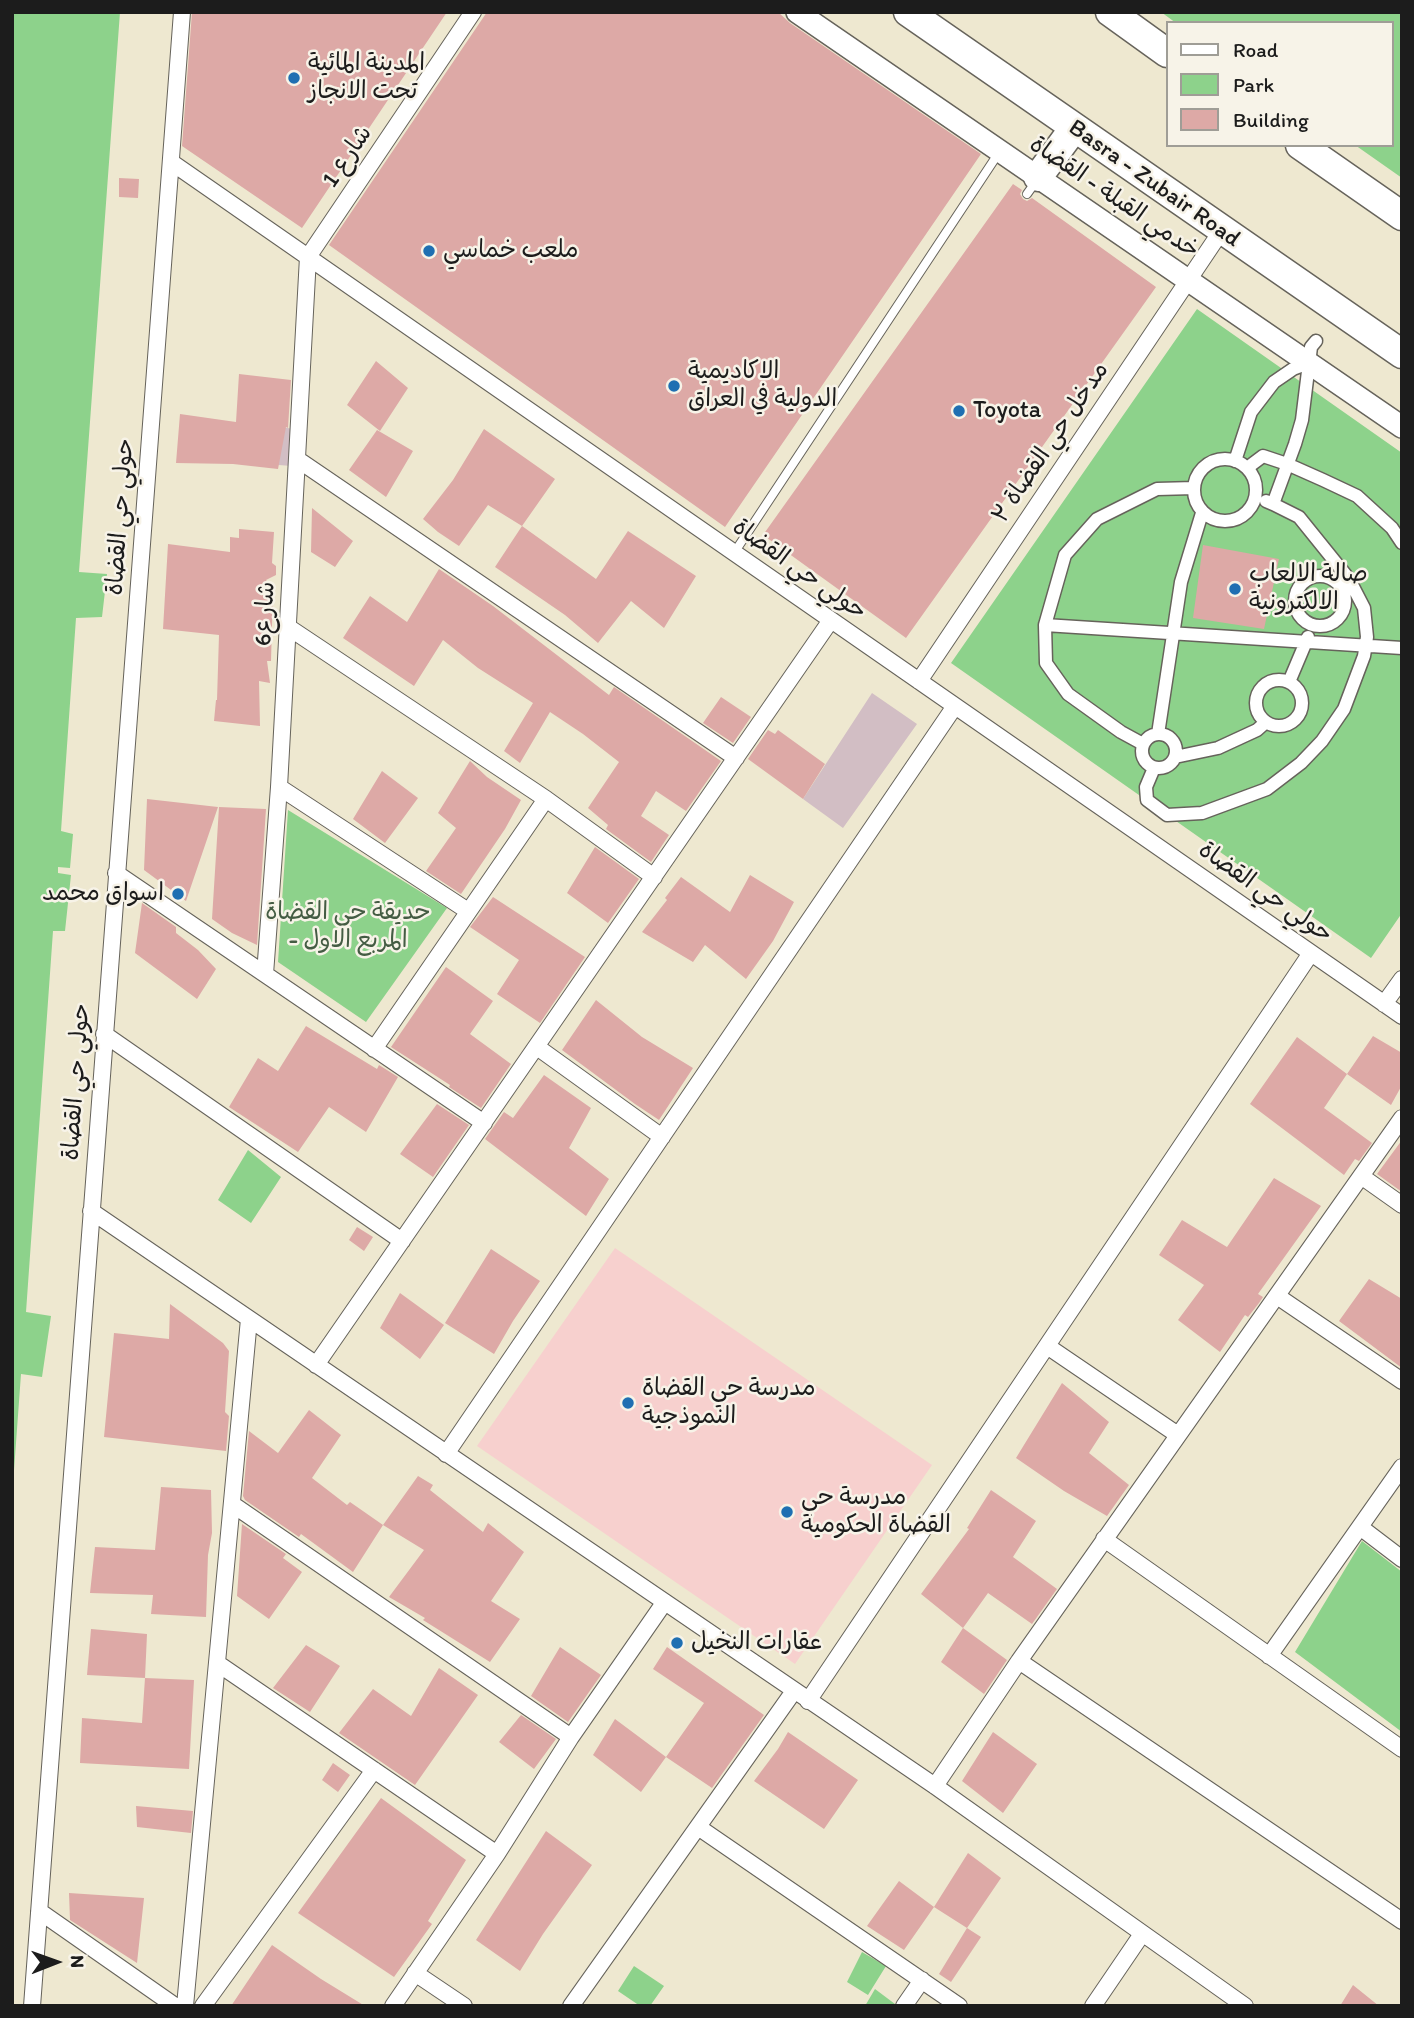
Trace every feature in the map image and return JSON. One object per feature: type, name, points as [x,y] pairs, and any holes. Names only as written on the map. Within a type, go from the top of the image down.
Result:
[{"type":"highway","name":"Basra - Zubair Road","points":[[908,12],[1402,354]]},
{"type":"highway","points":[[1110,12],[1166,51]]},
{"type":"highway","points":[[1033,186],[1073,128]]},
{"type":"highway","points":[[1303,147],[1402,216]]},
{"type":"street","name":"حولي حي القضاة","points":[[32,2006],[182,12]]},
{"type":"street","name":"شارع 1","points":[[308,257],[473,12]]},
{"type":"street","name":"خدمي القبلة - القضاة","points":[[797,12],[1000,151],[1033,186],[1188,280],[1402,427]]},
{"type":"street","name":"حولي حي القضاة","points":[[171,162],[1402,1016]]},
{"type":"street","name":"مدخل حي القضاة ٣","points":[[919,681],[1222,230]]},
{"type":"street","name":"شارع6","points":[[265,974],[279,787],[308,257]]},
{"type":"street","points":[[1273,504],[1303,419],[1311,347],[1316,341]]},
{"type":"street","points":[[1235,460],[1251,412],[1266,392],[1274,382],[1293,369],[1309,363]]},
{"type":"street","points":[[1247,468],[1263,456],[1357,496],[1392,528],[1402,543]]},
{"type":"street","points":[[296,459],[736,758]]},
{"type":"street","points":[[1224,459],[1235,460],[1247,468],[1256,487],[1256,498],[1243,516],[1222,522],[1202,513],[1194,497],[1194,488],[1203,467],[1224,459]]},
{"type":"street","points":[[1143,744],[1121,732],[1068,694],[1046,663],[1045,625],[1065,555],[1097,519],[1157,489],[1194,488]]},
{"type":"street","points":[[1154,768],[1146,787],[1147,800],[1167,815],[1202,813],[1267,789],[1301,763],[1322,741],[1344,709],[1366,646],[1364,608],[1349,579],[1299,517],[1256,498]]},
{"type":"street","points":[[1158,734],[1181,582],[1202,513]]},
{"type":"street","points":[[1314,576],[1325,576],[1335,581],[1343,590],[1346,601],[1343,612],[1336,621],[1325,626],[1313,626],[1303,621],[1294,601],[1297,590],[1304,581],[1314,576]]},
{"type":"street","points":[[316,1366],[831,620]]},
{"type":"street","points":[[1045,625],[1402,648]]},
{"type":"street","points":[[1289,682],[1313,626]]},
{"type":"street","points":[[288,627],[546,799],[653,877]]},
{"type":"street","points":[[1278,680],[1289,682],[1298,689],[1303,702],[1300,714],[1291,723],[1278,726],[1266,722],[1259,713],[1256,702],[1260,691],[1268,683],[1278,680]]},
{"type":"street","points":[[446,1454],[955,706]]},
{"type":"street","points":[[1175,757],[1218,748],[1257,730],[1266,722]]},
{"type":"street","points":[[1167,735],[1176,748],[1175,757],[1171,764],[1164,768],[1154,768],[1146,763],[1142,754],[1143,744],[1149,737],[1167,735]]},
{"type":"street","points":[[279,787],[468,911]]},
{"type":"street","points":[[374,1049],[546,799]]},
{"type":"street","points":[[116,873],[484,1123]]},
{"type":"street","points":[[571,2006],[698,1827],[801,1696],[1047,1346],[1311,953]]},
{"type":"street","points":[[1384,1004],[1402,979]]},
{"type":"street","points":[[104,1034],[402,1241]]},
{"type":"street","points":[[537,1047],[662,1137]]},
{"type":"street","points":[[935,1786],[1104,1539],[1402,1118]]},
{"type":"street","points":[[1361,1176],[1402,1205]]},
{"type":"street","points":[[91,1211],[935,1786],[1245,2006]]},
{"type":"street","points":[[1276,1296],[1402,1381]]},
{"type":"street","points":[[185,2006],[249,1319]]},
{"type":"street","points":[[1047,1346],[1178,1435]]},
{"type":"street","points":[[1269,1656],[1402,1467]]},
{"type":"street","points":[[232,1504],[571,1737]]},
{"type":"street","points":[[1360,1527],[1402,1559]]},
{"type":"street","points":[[1104,1539],[1402,1749]]},
{"type":"street","points":[[393,2006],[571,1737],[664,1603]]},
{"type":"street","points":[[1019,1661],[1402,1921]]},
{"type":"street","points":[[217,1663],[496,1854]]},
{"type":"street","points":[[203,2006],[374,1770]]},
{"type":"street","points":[[698,1827],[959,2006]]},
{"type":"street","points":[[39,1911],[175,2006]]},
{"type":"street","points":[[1093,2006],[1142,1934]]},
{"type":"street","points":[[415,1973],[464,2006]]},
{"type":"street","points":[[904,2006],[922,1980]]},
{"type":"lane","points":[[734,553],[1000,151]]},
{"type":"shaded area","points":[[281,427],[294,429],[292,466],[265,464]]},
{"type":"shaded area","points":[[872,693],[917,724],[843,828],[803,799]]},
{"type":"shaded area","points":[[615,1248],[932,1465],[795,1664],[477,1446]]},
{"type":"green space","points":[[12,12],[120,12],[79,572],[107,574],[102,617],[76,618],[61,831],[73,834],[70,868],[58,867],[58,873],[71,875],[65,931],[53,931],[26,1312],[51,1316],[42,1377],[21,1374],[12,1498]]},
{"type":"green space","points":[[1161,12],[1402,12],[1402,178],[1358,147],[1393,147],[1393,21],[1173,21]]},
{"type":"green space","points":[[1197,309],[1402,453],[1402,913],[1371,958],[951,663]]},
{"type":"green space","name":"حديقة حي القضاة - المربع الاول","points":[[288,810],[447,908],[366,1022],[278,962]]},
{"type":"green space","points":[[248,1150],[281,1177],[251,1223],[218,1200]]},
{"type":"green space","points":[[1362,1541],[1402,1572],[1402,1732],[1295,1652]]},
{"type":"green space","points":[[862,1952],[886,1966],[868,1995],[847,1982]]},
{"type":"green space","points":[[634,1966],[664,1986],[650,2006],[640,2006],[618,1991]]},
{"type":"green space","points":[[875,1989],[895,2004],[894,2006],[865,2006]]},
{"type":"building","name":"المدينة المائية تحت الانجاز","points":[[192,12],[447,12],[302,228],[182,146]]},
{"type":"building","name":"الاكاديمية الدولية في العراق","points":[[487,12],[778,12],[790,23],[981,154],[725,527],[329,245]]},
{"type":"building","points":[[119,178],[139,179],[138,198],[119,197]]},
{"type":"building","name":"Toyota","points":[[1013,184],[1022,190],[1020,194],[1023,199],[1027,201],[1032,198],[1156,287],[906,638],[763,535]]},
{"type":"building","points":[[376,361],[408,388],[380,431],[347,405]]},
{"type":"building","points":[[239,374],[291,380],[288,428],[286,427],[278,469],[233,464],[176,463],[180,414],[236,422]]},
{"type":"building","points":[[484,429],[555,479],[522,526],[488,505],[459,546],[423,519],[453,480]]},
{"type":"building","points":[[377,430],[413,451],[386,497],[349,470]]},
{"type":"building","points":[[312,508],[353,541],[335,567],[311,552]]},
{"type":"building","points":[[522,526],[596,579],[628,531],[696,576],[664,628],[631,601],[598,643],[565,615],[495,567]]},
{"type":"building","points":[[239,529],[274,532],[272,563],[276,566],[276,575],[266,580],[273,589],[271,661],[267,661],[270,683],[259,681],[260,726],[214,721],[219,635],[163,629],[168,544],[230,552],[230,537],[239,538]]},
{"type":"building","name":"صالة الالعاب الالكترونية","points":[[1203,545],[1279,559],[1264,629],[1193,618]]},
{"type":"building","points":[[439,569],[493,606],[609,695],[614,687],[721,761],[686,811],[656,791],[641,816],[669,835],[651,862],[606,829],[608,825],[588,808],[619,762],[583,734],[550,712],[520,763],[504,751],[533,703],[478,668],[443,640],[414,686],[343,638],[370,596],[407,622]]},
{"type":"building","points":[[721,697],[751,717],[733,743],[703,723]]},
{"type":"building","points":[[768,730],[775,734],[778,730],[825,764],[803,799],[748,759]]},
{"type":"building","points":[[470,761],[487,777],[521,800],[505,829],[461,894],[426,871],[456,828],[438,813]]},
{"type":"building","points":[[382,771],[418,798],[385,843],[353,819]]},
{"type":"building","points":[[147,799],[218,807],[186,901],[144,870]]},
{"type":"building","points":[[219,807],[266,809],[257,945],[232,933],[212,919]]},
{"type":"building","points":[[595,847],[639,879],[608,923],[567,893]]},
{"type":"building","points":[[750,875],[794,902],[773,941],[746,979],[705,945],[693,962],[642,932],[681,877],[730,912]]},
{"type":"building","points":[[493,897],[585,957],[540,1023],[497,994],[519,960],[470,927]]},
{"type":"building","points":[[142,903],[176,927],[176,933],[216,969],[197,999],[135,953]]},
{"type":"building","points":[[446,967],[493,1001],[470,1034],[511,1064],[481,1108],[391,1047]]},
{"type":"building","points":[[596,1000],[642,1037],[693,1068],[659,1120],[562,1050]]},
{"type":"building","points":[[306,1026],[377,1069],[379,1065],[398,1077],[366,1132],[329,1107],[298,1152],[229,1107],[258,1058],[278,1071]]},
{"type":"building","points":[[1373,1036],[1402,1053],[1402,1085],[1391,1105],[1347,1074]]},
{"type":"building","points":[[1297,1037],[1347,1074],[1324,1108],[1372,1143],[1359,1161],[1355,1159],[1344,1175],[1250,1104]]},
{"type":"building","points":[[544,1075],[591,1108],[569,1148],[609,1179],[586,1216],[485,1139],[504,1112],[513,1118]]},
{"type":"building","points":[[437,1104],[469,1125],[433,1177],[400,1154]]},
{"type":"building","points":[[1402,1140],[1402,1192],[1377,1174]]},
{"type":"building","points":[[1274,1178],[1321,1206],[1258,1294],[1263,1297],[1259,1303],[1248,1317],[1245,1315],[1220,1352],[1178,1320],[1204,1285],[1159,1255],[1182,1220],[1227,1247]]},
{"type":"building","points":[[357,1227],[373,1237],[364,1251],[349,1240]]},
{"type":"building","points":[[491,1249],[540,1281],[494,1354],[445,1323]]},
{"type":"building","points":[[1369,1279],[1402,1299],[1402,1368],[1339,1321]]},
{"type":"building","points":[[400,1293],[444,1325],[420,1359],[380,1328]]},
{"type":"building","points":[[170,1304],[223,1343],[229,1351],[225,1412],[229,1416],[226,1451],[104,1437],[114,1333],[169,1339]]},
{"type":"building","points":[[1062,1383],[1109,1422],[1089,1453],[1129,1485],[1107,1516],[1016,1458]]},
{"type":"building","points":[[309,1410],[341,1435],[312,1478],[347,1505],[350,1502],[383,1525],[353,1572],[301,1534],[299,1537],[245,1500],[243,1496],[249,1431],[278,1453]]},
{"type":"building","points":[[418,1476],[433,1485],[430,1490],[483,1532],[488,1523],[524,1552],[491,1601],[520,1619],[490,1662],[389,1597],[424,1550],[383,1525]]},
{"type":"building","points":[[161,1487],[211,1490],[212,1533],[208,1555],[206,1617],[151,1614],[153,1595],[90,1593],[95,1547],[155,1550]]},
{"type":"building","points":[[991,1490],[1036,1521],[1013,1557],[1057,1589],[1032,1624],[988,1593],[963,1628],[921,1594],[969,1529],[967,1528]]},
{"type":"building","points":[[242,1524],[286,1554],[283,1558],[302,1572],[269,1619],[237,1596]]},
{"type":"building","points":[[963,1628],[1007,1660],[984,1694],[941,1662]]},
{"type":"building","points":[[91,1629],[147,1634],[145,1678],[87,1675]]},
{"type":"building","points":[[306,1645],[340,1666],[310,1712],[273,1688]]},
{"type":"building","points":[[560,1647],[601,1675],[568,1722],[531,1696]]},
{"type":"building","points":[[667,1647],[764,1715],[712,1788],[666,1757],[704,1703],[653,1669]]},
{"type":"building","points":[[439,1668],[478,1695],[415,1785],[339,1733],[373,1689],[411,1716]]},
{"type":"building","points":[[145,1678],[194,1680],[189,1769],[80,1763],[82,1718],[142,1723]]},
{"type":"building","points":[[521,1715],[556,1739],[534,1769],[499,1742]]},
{"type":"building","points":[[615,1719],[666,1757],[641,1792],[593,1755]]},
{"type":"building","points":[[788,1732],[858,1780],[824,1829],[754,1781]]},
{"type":"building","points":[[993,1732],[1037,1764],[1003,1813],[962,1781]]},
{"type":"building","points":[[333,1763],[350,1775],[338,1792],[322,1780]]},
{"type":"building","points":[[381,1798],[466,1860],[428,1921],[432,1924],[394,1977],[298,1913]]},
{"type":"building","points":[[136,1806],[193,1811],[191,1833],[137,1827]]},
{"type":"building","points":[[546,1831],[592,1865],[520,1971],[476,1940]]},
{"type":"building","points":[[968,1853],[1001,1878],[967,1928],[934,1907]]},
{"type":"building","points":[[899,1881],[934,1907],[904,1950],[867,1926]]},
{"type":"building","points":[[69,1893],[144,1898],[137,1963],[70,1920]]},
{"type":"building","points":[[967,1928],[981,1937],[951,1982],[939,1974]]},
{"type":"building","points":[[272,1945],[321,1979],[365,2006],[231,2006]]},
{"type":"building","points":[[1353,1985],[1379,2006],[1340,2006]]},
{"type":"place","name":"المدينة المائية تحت الانجاز","points":[[294,78]]},
{"type":"place","name":"ملعب خماسي","points":[[429,251]]},
{"type":"place","name":"الاكاديمية الدولية في العراق","points":[[674,386]]},
{"type":"place","name":"Toyota","points":[[959,411]]},
{"type":"place","name":"صالة الالعاب الالكترونية","points":[[1235,589]]},
{"type":"place","name":"اسواق محمد","points":[[178,894]]},
{"type":"place","name":"مدرسة حي القضاة النموذجية","points":[[628,1403]]},
{"type":"place","name":"مدرسة حي القضاة الحكومية","points":[[787,1512]]},
{"type":"place","name":"عقارات النخيل","points":[[677,1643]]}]
